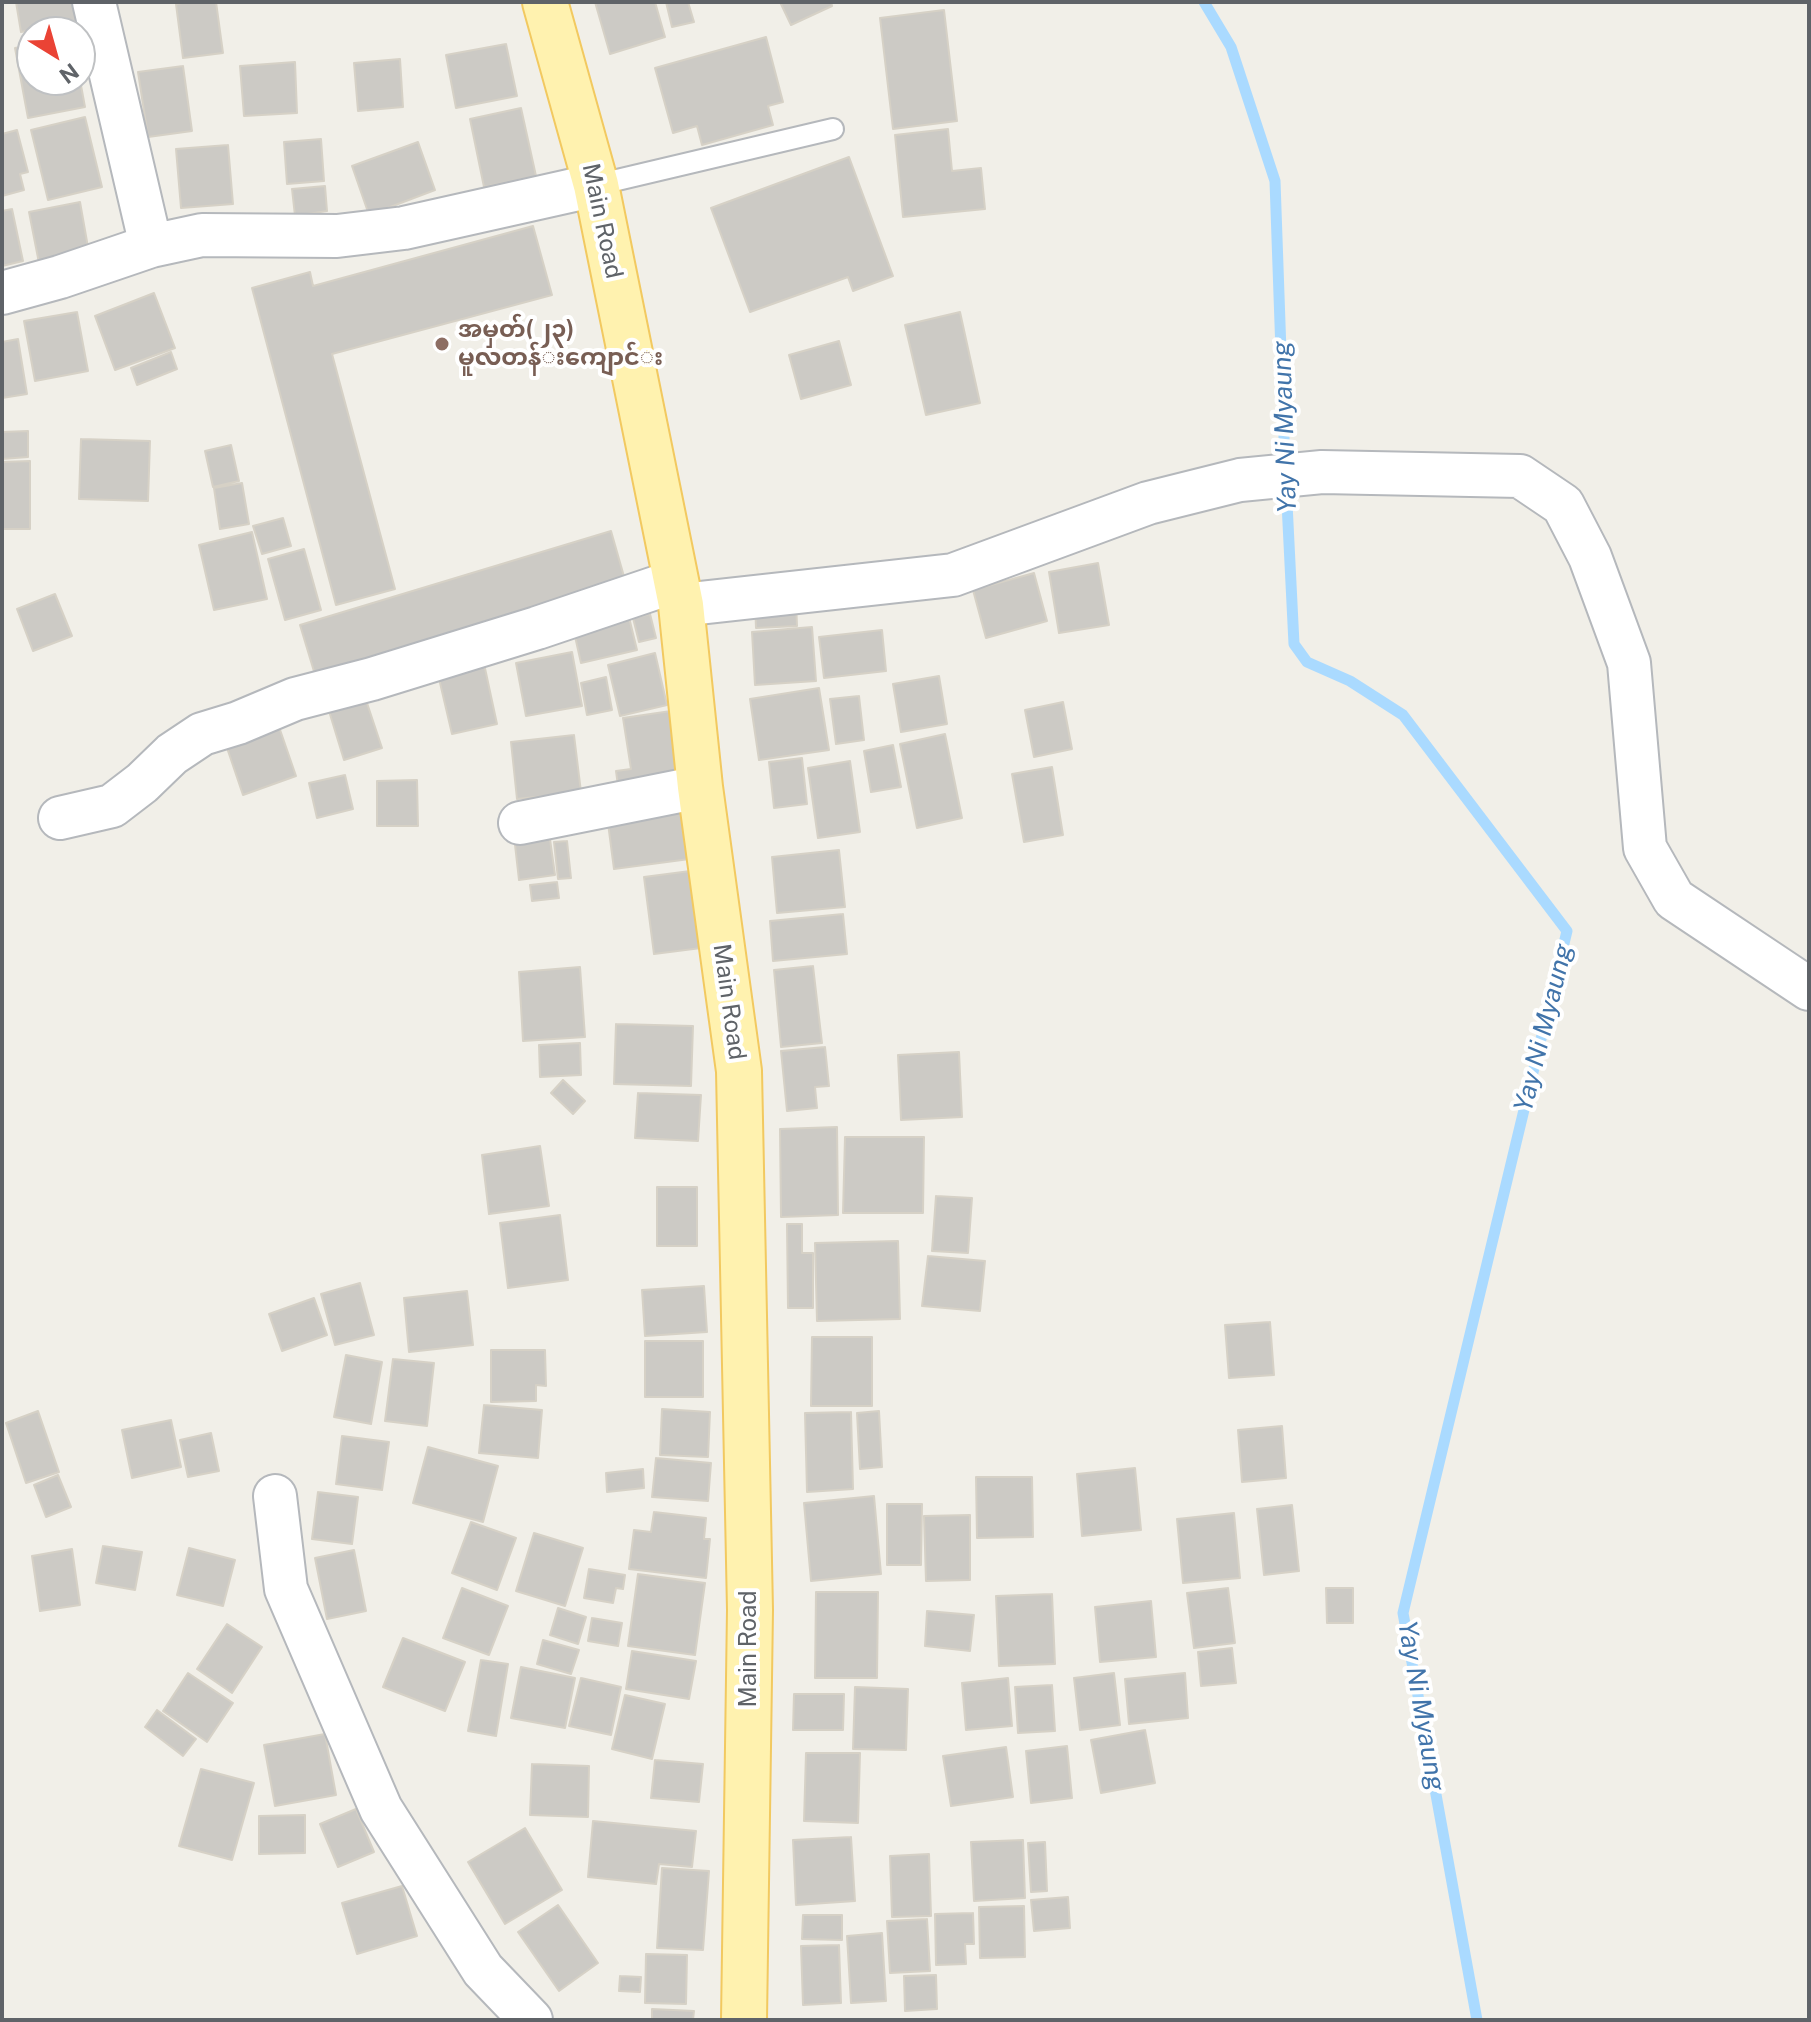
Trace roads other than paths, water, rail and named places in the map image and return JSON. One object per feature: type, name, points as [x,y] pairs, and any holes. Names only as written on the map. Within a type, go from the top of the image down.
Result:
[{"type":"main road","name":"Main Road","points":[[546,3],[596,185],[678,593],[700,787],[739,1071],[750,1610],[744,2020]]},
{"type":"street","points":[[94,2],[151,246]]},
{"type":"street","points":[[2,293],[151,246],[202,235],[337,236],[404,228],[596,185]]},
{"type":"street","points":[[60,818],[112,806],[172,754],[202,734],[295,699],[372,679],[537,628],[678,593],[953,575],[1148,503],[1240,480],[1322,472],[1520,476],[1563,505],[1590,557],[1629,663],[1645,848],[1674,899],[1809,989]]},
{"type":"street","points":[[520,823],[700,787]]},
{"type":"street","points":[[275,1496],[286,1589],[381,1809],[483,1970],[531,2020]]},
{"type":"lane","points":[[596,185],[833,129]]},
{"type":"waterway","name":"Yay Ni Myaung","points":[[1204,2],[1231,47],[1275,181],[1285,466]]},
{"type":"waterway","name":"Yay Ni Myaung","points":[[1286,483],[1294,644],[1307,662],[1350,681],[1403,715],[1567,931],[1403,1613],[1477,2020]]},
{"type":"place","name":"အမှတ်(၂၃) မူလတန်‌း‌ကျောင်‌း","points":[[442,344]]}]
